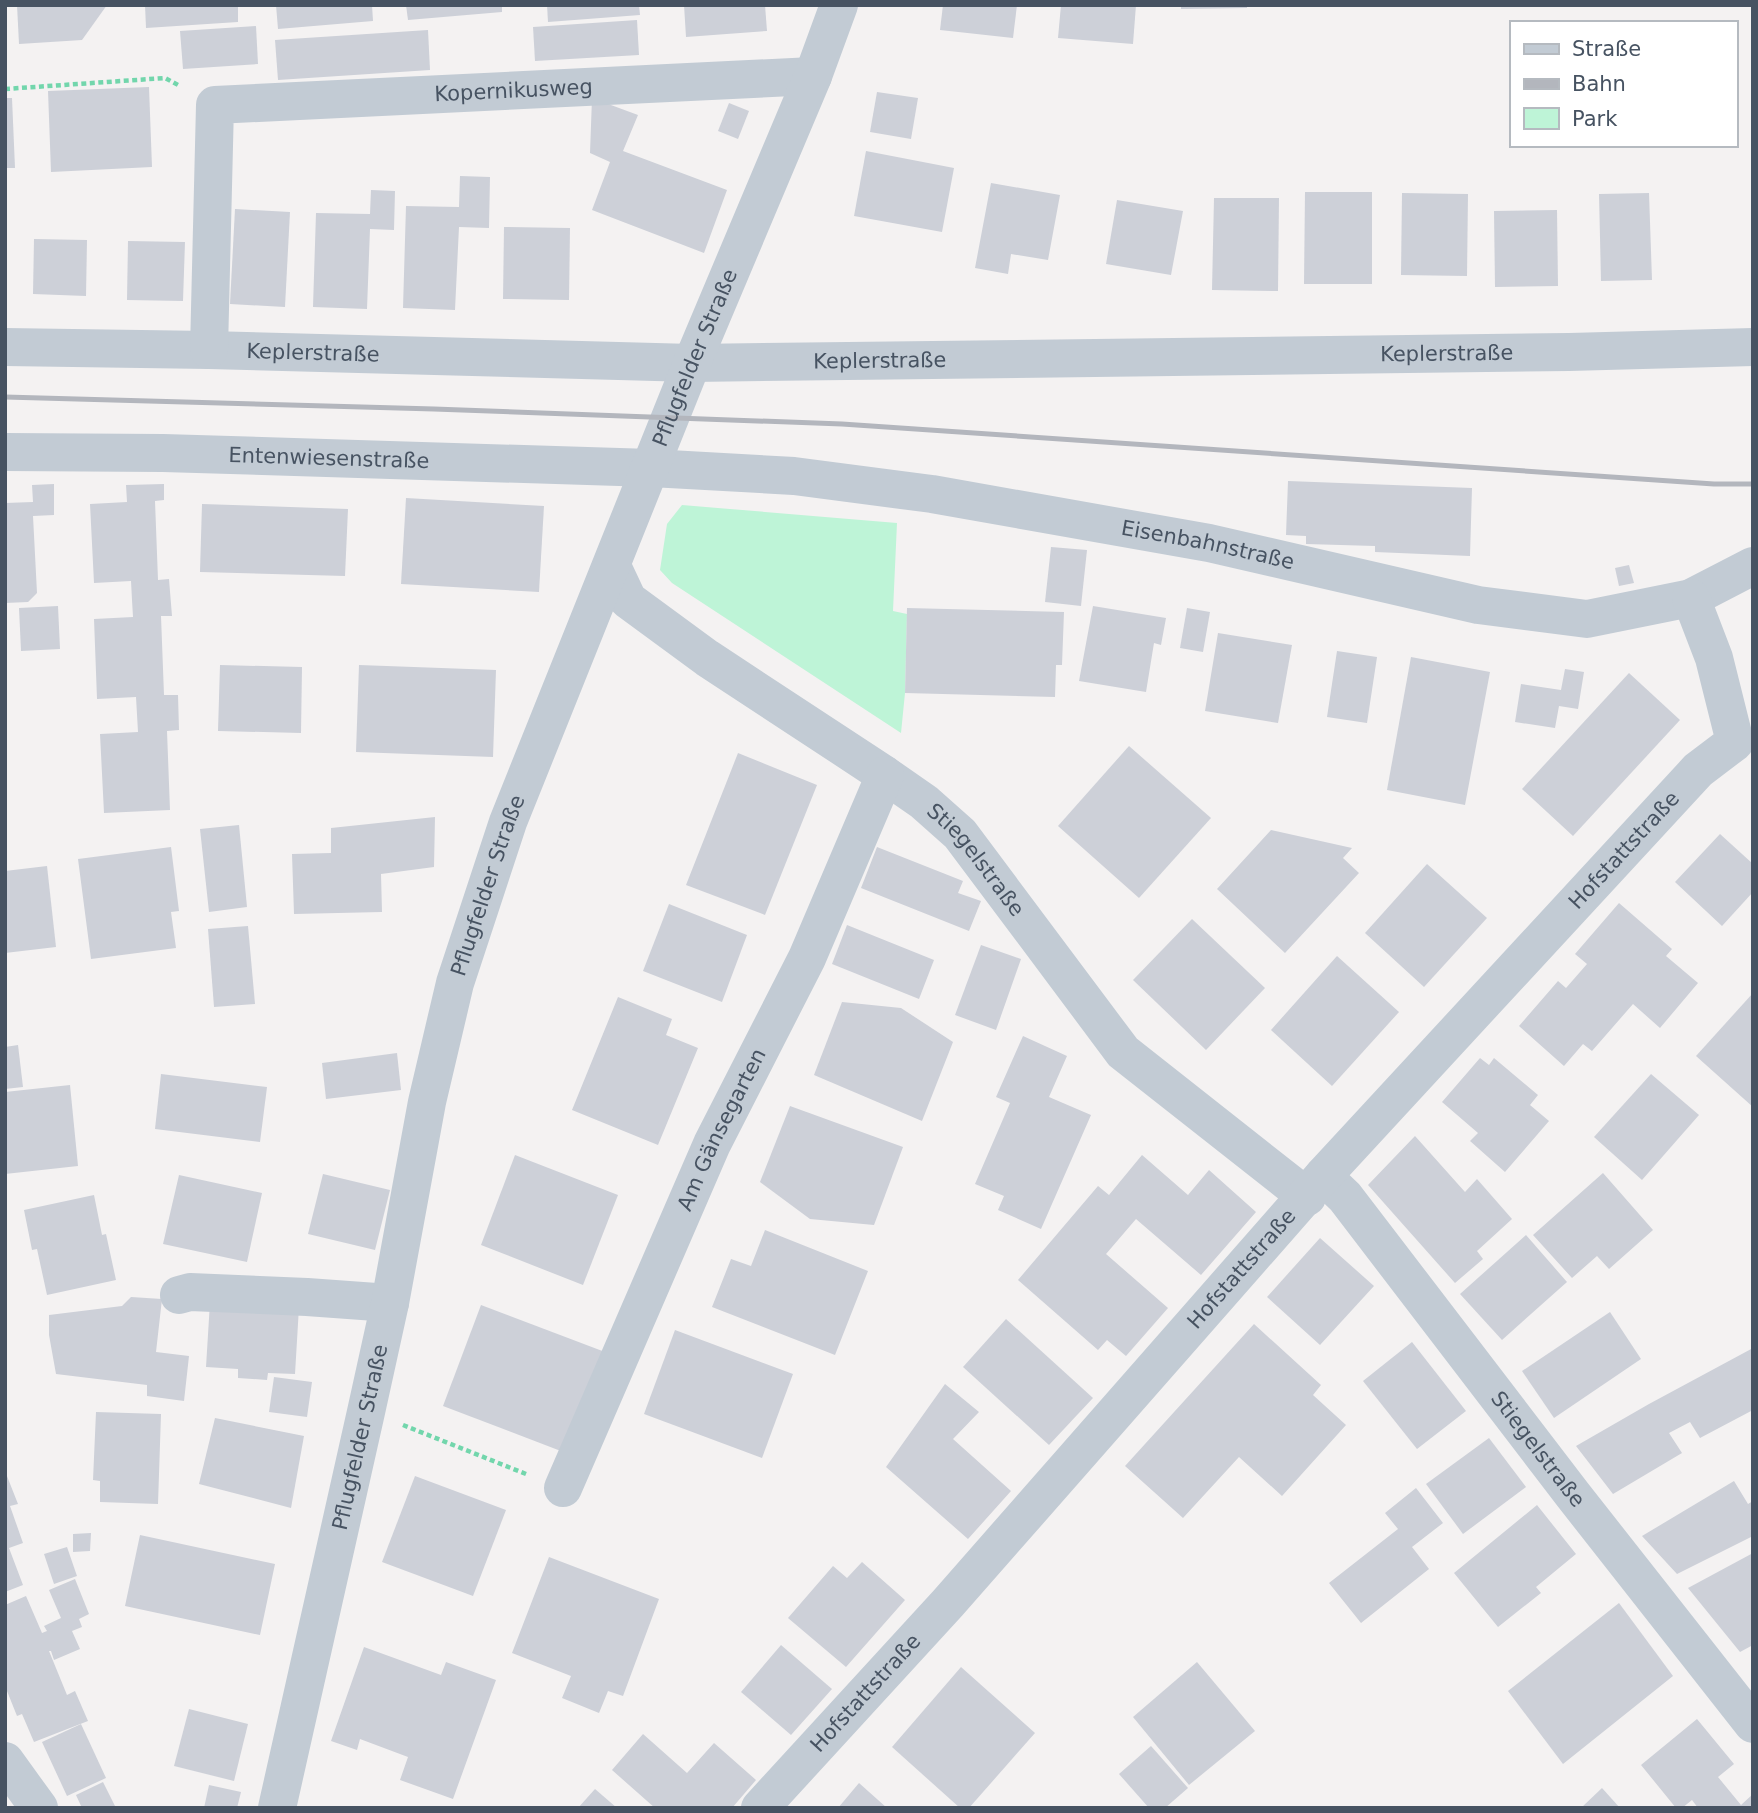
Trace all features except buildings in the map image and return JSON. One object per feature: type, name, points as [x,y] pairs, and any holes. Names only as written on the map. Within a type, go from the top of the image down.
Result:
[{"type":"street","name":"Pflugfelder Straße","points":[[277,1808],[390,1303],[427,1102],[456,983],[508,822],[692,363],[813,76],[839,5]]},
{"type":"street","name":"Kopernikusweg","points":[[215,105],[813,76]]},
{"type":"street","points":[[209,350],[215,105]]},
{"type":"street","name":"Keplerstraße","points":[[5,347],[692,363],[1569,352],[1753,346]]},
{"type":"street","name":"Entenwiesenstraße","points":[[5,452],[177,453],[651,468]]},
{"type":"street","name":"Eisenbahnstraße","points":[[651,468],[794,476],[932,494],[1209,543],[1478,605],[1587,619],[1691,598],[1753,566]]},
{"type":"street","name":"Stiegelstraße","points":[[612,566],[628,600],[707,658],[924,802],[960,834],[1123,1052],[1315,1186],[1345,1197],[1573,1495],[1753,1724]]},
{"type":"street","name":"Hofstattstraße","points":[[760,1808],[957,1593],[1315,1186],[1698,770],[1744,740],[1691,598]]},
{"type":"street","name":"Am Gänsegarten","points":[[563,1489],[712,1143],[807,958],[885,775]]},
{"type":"street","points":[[179,1295],[190,1292],[390,1303]]},
{"type":"street","points":[[5,1761],[39,1808]]},
{"type":"path","points":[[5,89],[165,78],[215,105]]},
{"type":"path","points":[[366,1412],[563,1489]]},
{"type":"green space","points":[[682,505],[897,523],[893,611],[907,614],[901,733],[672,583],[660,570],[667,524]]},
{"type":"railway","points":[[5,397],[842,424],[1714,484],[1753,484]]}]
